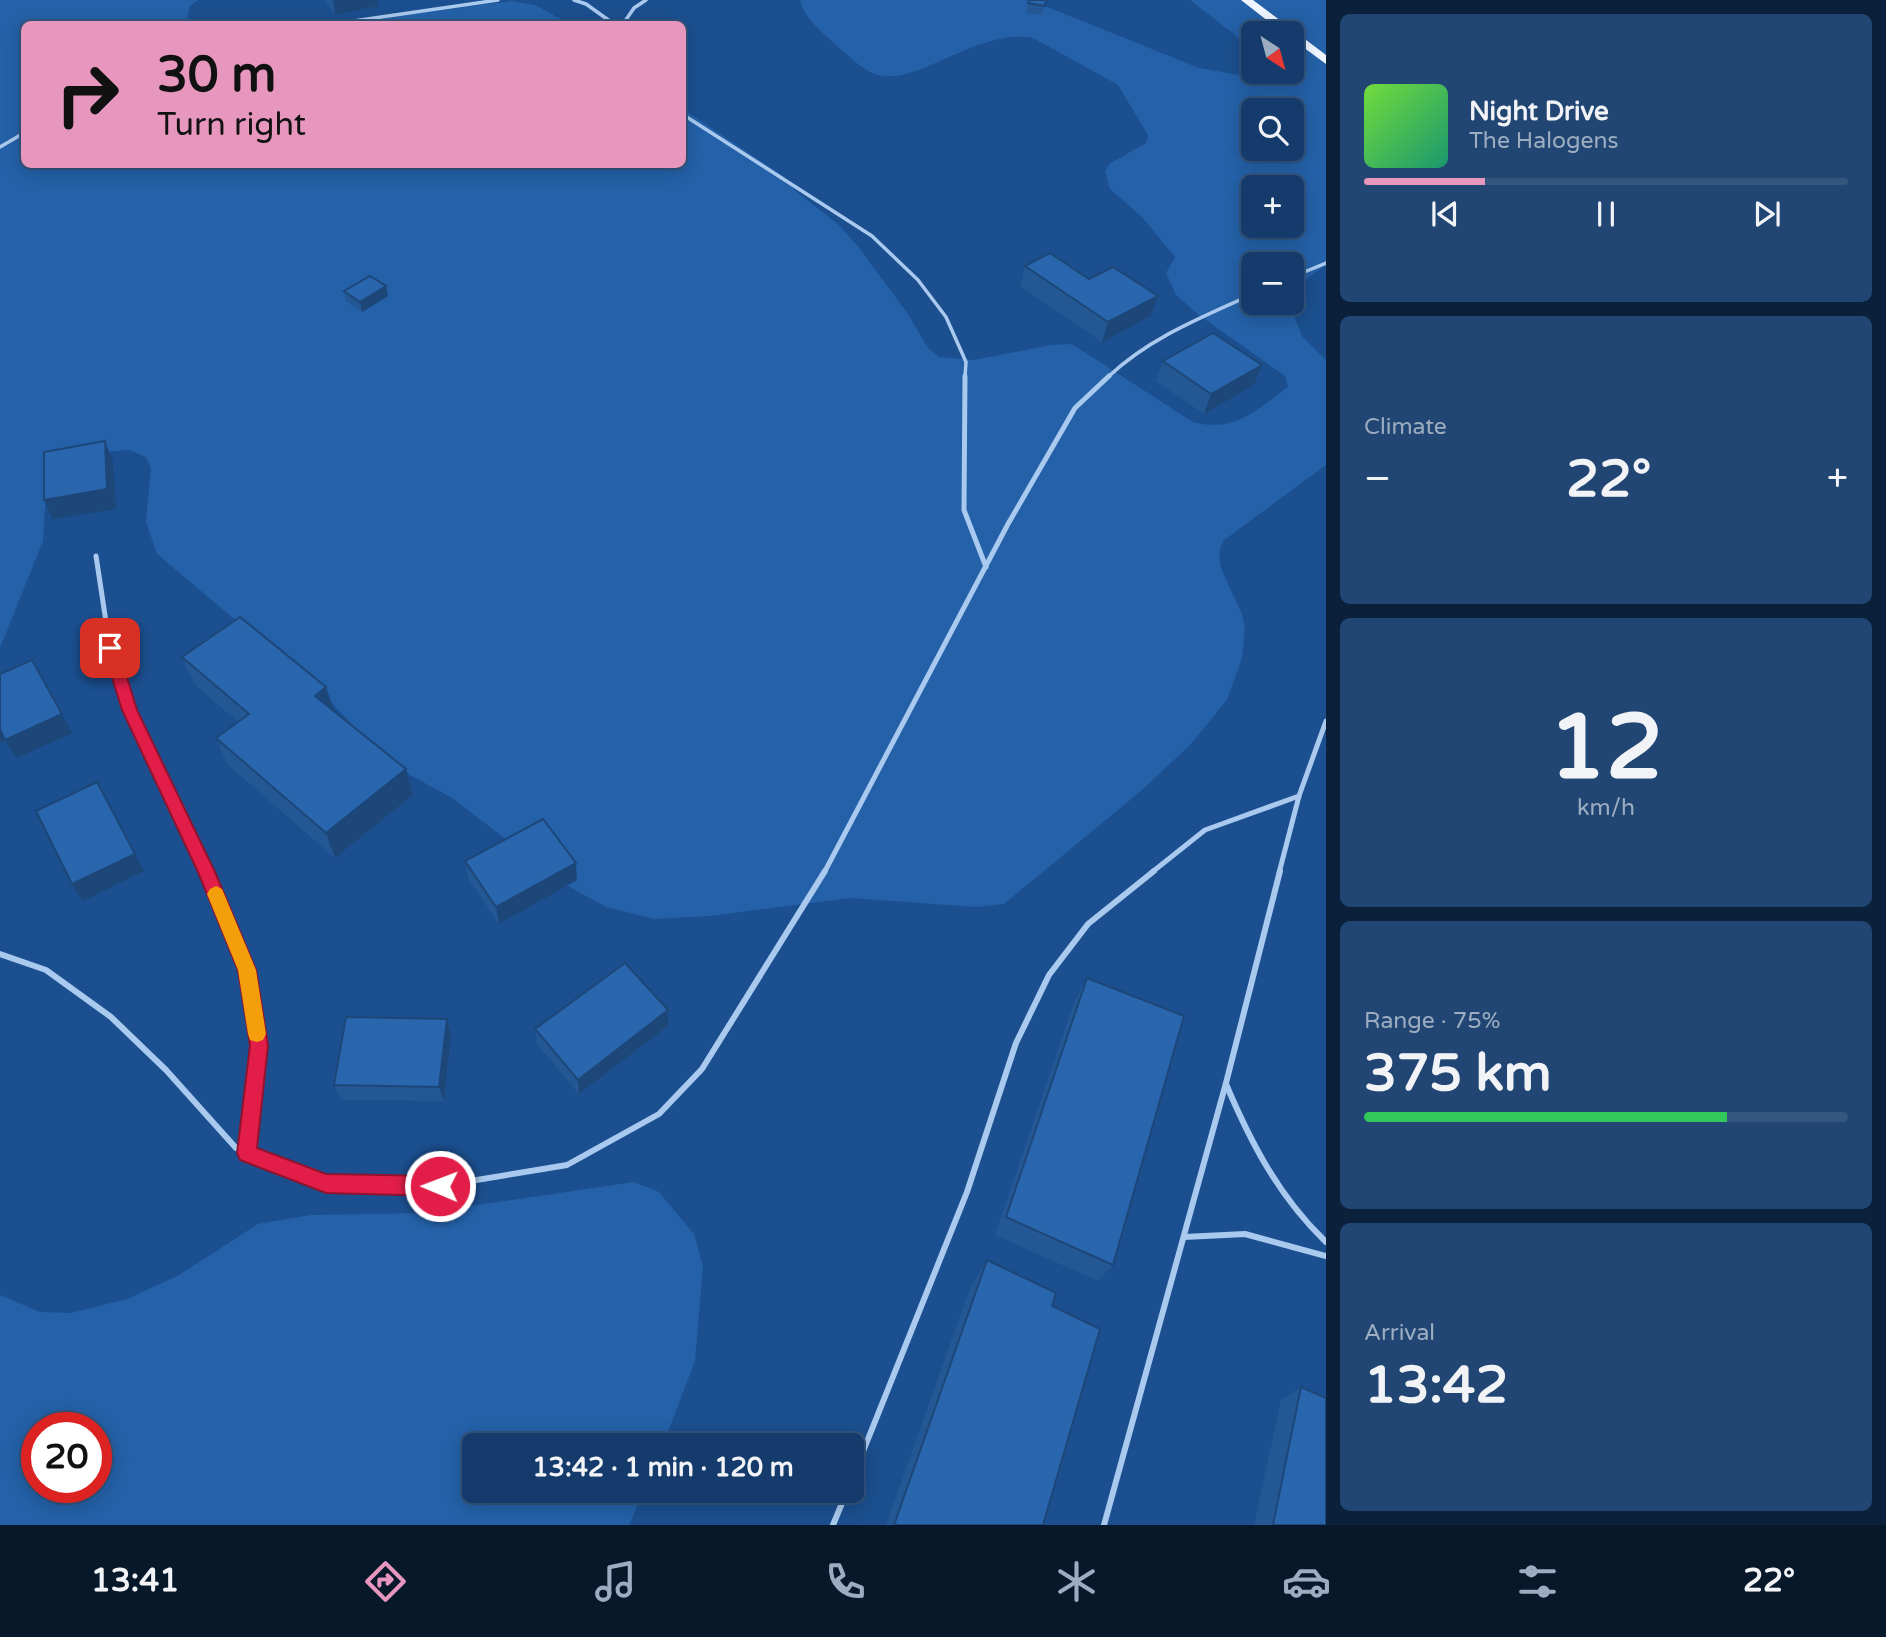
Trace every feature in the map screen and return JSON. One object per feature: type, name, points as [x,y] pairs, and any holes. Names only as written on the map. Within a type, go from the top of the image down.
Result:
[{"type":"main road","points":[[1246,0],[1274,21]]},
{"type":"main road","points":[[1304,44],[1326,61]]},
{"type":"lane","points":[[354,21],[498,0]]},
{"type":"lane","points":[[574,0],[586,4],[610,21]]},
{"type":"lane","points":[[625,21],[634,8],[646,0]]},
{"type":"lane","points":[[686,117],[872,236],[918,280],[946,317],[966,362],[963,410],[964,510],[986,567]]},
{"type":"lane","points":[[0,147],[21,136]]},
{"type":"lane","points":[[1304,272],[1326,263]]},
{"type":"lane","points":[[0,954],[46,970],[111,1017],[166,1070],[236,1148],[326,1184],[440,1186],[567,1165],[659,1114],[702,1069],[812,896],[986,567],[1075,408],[1126,359],[1182,326],[1241,299]]},
{"type":"lane","points":[[96,555],[110,648],[130,710],[207,872],[247,970],[259,1045],[247,1153]]},
{"type":"lane","points":[[1104,1525],[1226,1083],[1299,796],[1326,721]]},
{"type":"lane","points":[[864,1449],[967,1192],[1016,1043],[1049,975],[1088,924],[1205,830],[1299,796]]},
{"type":"lane","points":[[1226,1083],[1250,1141],[1276,1185],[1326,1242]]},
{"type":"lane","points":[[1184,1237],[1245,1234],[1326,1255]]},
{"type":"lane","points":[[833,1525],[842,1503]]},
{"type":"shaded area","points":[[0,0],[198,0],[190,6],[187,21],[21,21],[21,168],[686,168],[686,111],[783,176],[797,192],[839,225],[908,314],[928,348],[939,357],[973,360],[1052,345],[1072,344],[1193,422],[1208,425],[1233,422],[1244,417],[1288,387],[1285,376],[1200,316],[1176,295],[1166,273],[1175,257],[1142,217],[1110,189],[1105,172],[1109,164],[1146,143],[1148,135],[1118,85],[1033,38],[1012,37],[990,41],[909,73],[891,76],[875,74],[855,61],[820,30],[805,13],[800,0],[1030,0],[1199,68],[1241,75],[1241,84],[1304,84],[1304,21],[1241,21],[1241,41],[1190,0],[1326,0],[1326,265],[1304,281],[1304,252],[1241,252],[1241,315],[1294,315],[1302,336],[1326,360],[1326,465],[1223,541],[1219,553],[1221,568],[1242,614],[1245,629],[1242,658],[1227,700],[1191,744],[1141,791],[1004,904],[977,907],[850,898],[710,916],[654,919],[606,907],[564,884],[452,798],[410,775],[376,749],[321,692],[157,554],[146,522],[151,468],[146,457],[129,450],[69,455],[46,489],[43,541],[0,648]]},
{"type":"shaded area","points":[[511,1],[535,5],[564,21],[371,21]]},
{"type":"shaded area","points":[[634,1182],[659,1192],[694,1234],[703,1266],[695,1361],[668,1433],[462,1433],[462,1503],[639,1503],[629,1525],[0,1525],[0,1295],[40,1312],[71,1313],[127,1299],[179,1275],[258,1224],[311,1215],[422,1213]]},
{"type":"building","points":[[1029,0],[1046,0],[1045,6],[1028,3]]},
{"type":"building","points":[[1050,253],[1089,279],[1113,267],[1158,296],[1108,322],[1025,266]]},
{"type":"building","points":[[370,276],[386,286],[360,302],[344,291]]},
{"type":"building","points":[[1213,333],[1262,365],[1211,394],[1163,361]]},
{"type":"building","points":[[105,441],[107,489],[44,500],[44,452]]},
{"type":"building","points":[[240,617],[326,687],[315,696],[406,769],[326,833],[216,738],[249,714],[182,657]]},
{"type":"building","points":[[32,660],[62,714],[5,740],[0,729],[0,674]]},
{"type":"building","points":[[97,782],[135,854],[72,884],[36,811]]},
{"type":"building","points":[[543,819],[576,863],[496,907],[465,861]]},
{"type":"building","points":[[625,963],[668,1010],[578,1080],[535,1029]]},
{"type":"building","points":[[1087,978],[1184,1016],[1113,1265],[1006,1217]]},
{"type":"building","points":[[346,1017],[447,1019],[439,1087],[334,1085]]},
{"type":"building","points":[[987,1260],[1056,1293],[1052,1306],[1100,1329],[1043,1525],[894,1525]]},
{"type":"building","points":[[1301,1387],[1326,1398],[1326,1525],[1273,1525]]},
{"type":"slow traffic","points":[[216,894],[247,970],[257,1034]]},
{"type":"route","points":[[110,648],[130,710],[207,872],[247,970],[259,1045],[247,1153],[326,1184],[440,1186]]}]
